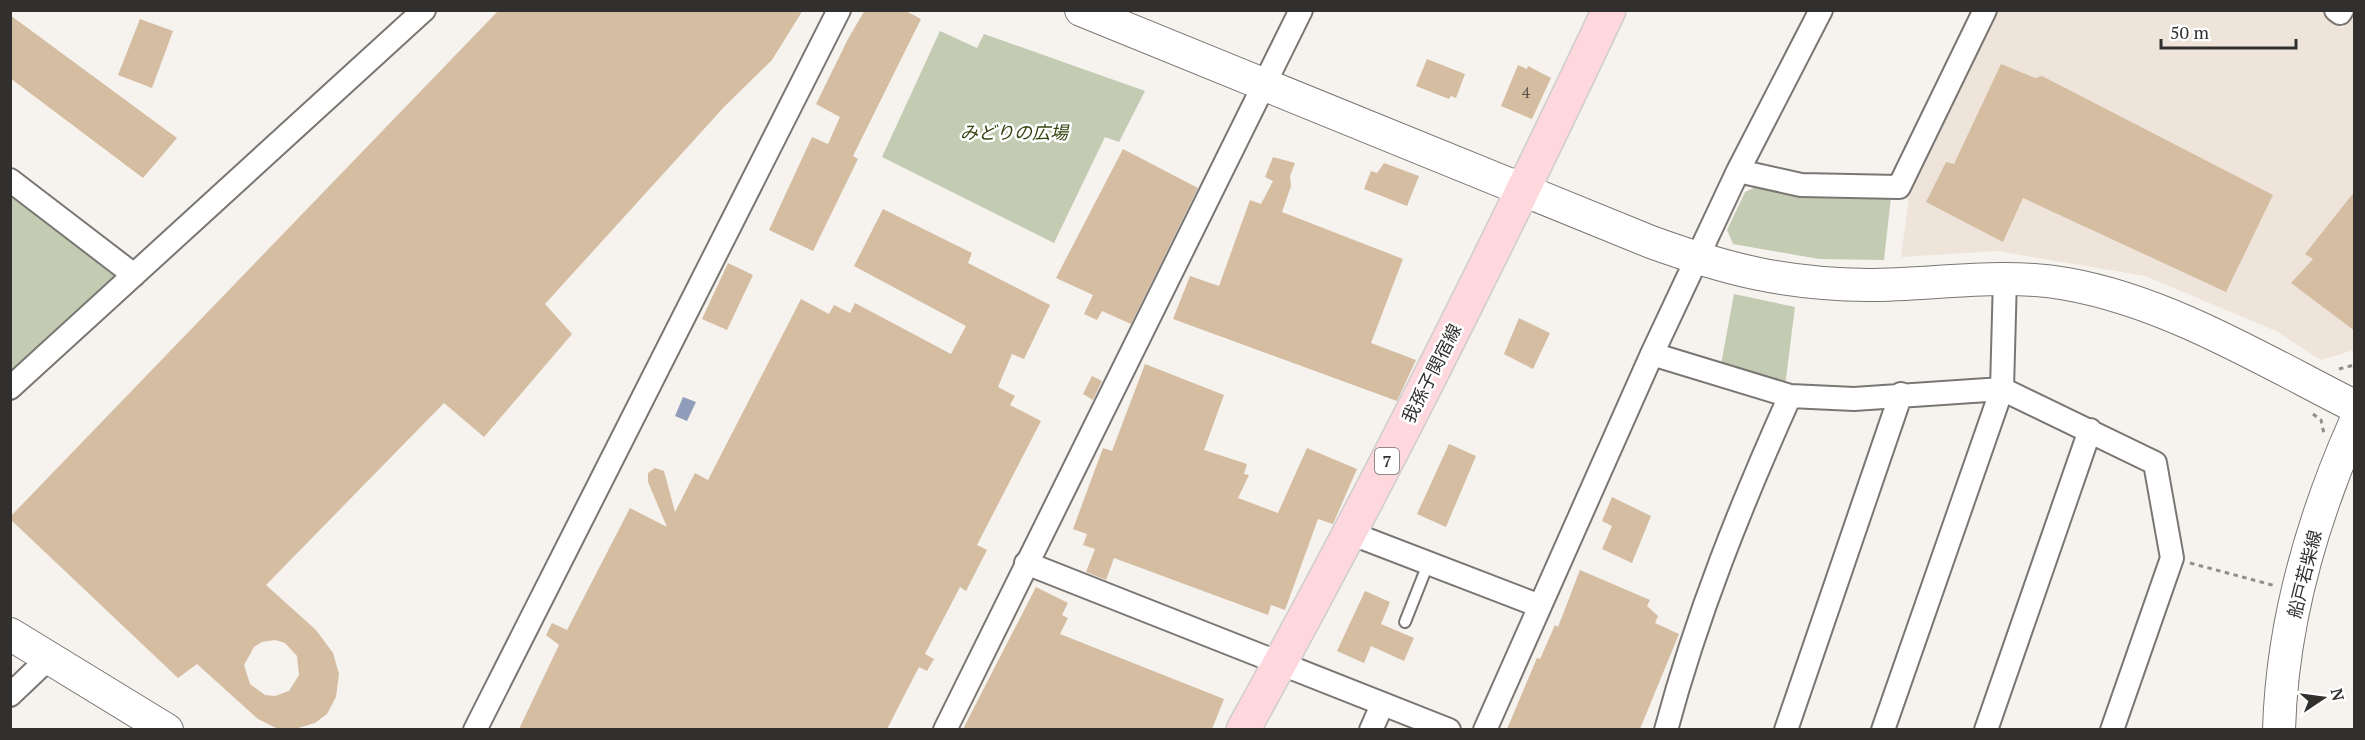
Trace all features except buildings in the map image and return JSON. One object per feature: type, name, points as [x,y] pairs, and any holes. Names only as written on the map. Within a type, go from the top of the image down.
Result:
[{"type":"main road","name":"我孫子関宿線","points":[[1243,729],[1350,533],[1524,189],[1609,10]]},
{"type":"street","points":[[10,388],[424,10]]},
{"type":"street","points":[[476,729],[839,10]]},
{"type":"street","points":[[1081,10],[1697,258],[1734,270],[1816,283],[1896,284],[2005,277],[2066,284],[2111,294],[2150,308],[2355,406]]},
{"type":"street","points":[[945,729],[1301,10]]},
{"type":"street","points":[[1485,729],[1652,354],[1738,171],[1821,10]]},
{"type":"street","points":[[1738,171],[1801,185],[1899,187],[1985,10]]},
{"type":"street","points":[[2336,10],[2340,13],[2342,10]]},
{"type":"street","points":[[10,180],[134,276]]},
{"type":"street","points":[[1884,729],[2002,389],[2005,277]]},
{"type":"street","points":[[1652,354],[1729,380],[1790,396],[1854,399],[1901,394],[2002,389],[2156,463],[2172,558],[2112,729]]},
{"type":"street","points":[[1786,729],[1901,394]]},
{"type":"street","points":[[1666,729],[1683,665],[1738,510],[1790,396]]},
{"type":"street","name":"船戸若柴線","points":[[2279,729],[2287,648],[2298,591],[2323,505],[2355,425]]},
{"type":"street","points":[[1986,729],[2090,430]]},
{"type":"street","points":[[1350,533],[1540,606]]},
{"type":"street","points":[[1026,563],[1280,663],[1298,668],[1382,705],[1449,729]]},
{"type":"street","points":[[10,634],[167,729]]},
{"type":"street","points":[[10,695],[49,658]]},
{"type":"street","points":[[1371,729],[1382,705]]},
{"type":"lane","points":[[1404,622],[1428,564]]},
{"type":"path","points":[[2305,408],[2320,420],[2324,433],[2323,441]]},
{"type":"path","points":[[2172,558],[2278,586],[2276,595]]},
{"type":"shaded area","points":[[2319,10],[2343,28],[2354,11],[2354,350],[2321,360],[2276,331],[2145,276],[1997,251],[1901,257],[1910,189],[1994,11]]},
{"type":"green space","name":"みどりの広場","points":[[940,31],[977,48],[984,34],[1145,91],[1119,142],[1105,137],[1054,243],[882,157]]},
{"type":"green space","points":[[1758,186],[1891,197],[1884,260],[1819,259],[1733,244],[1727,230],[1745,192]]},
{"type":"green space","points":[[11,192],[112,270],[114,277],[110,281],[115,285],[11,378]]},
{"type":"green space","points":[[1734,294],[1795,307],[1785,386],[1720,370]]},
{"type":"water","points":[[683,397],[696,402],[687,421],[675,416]]}]
